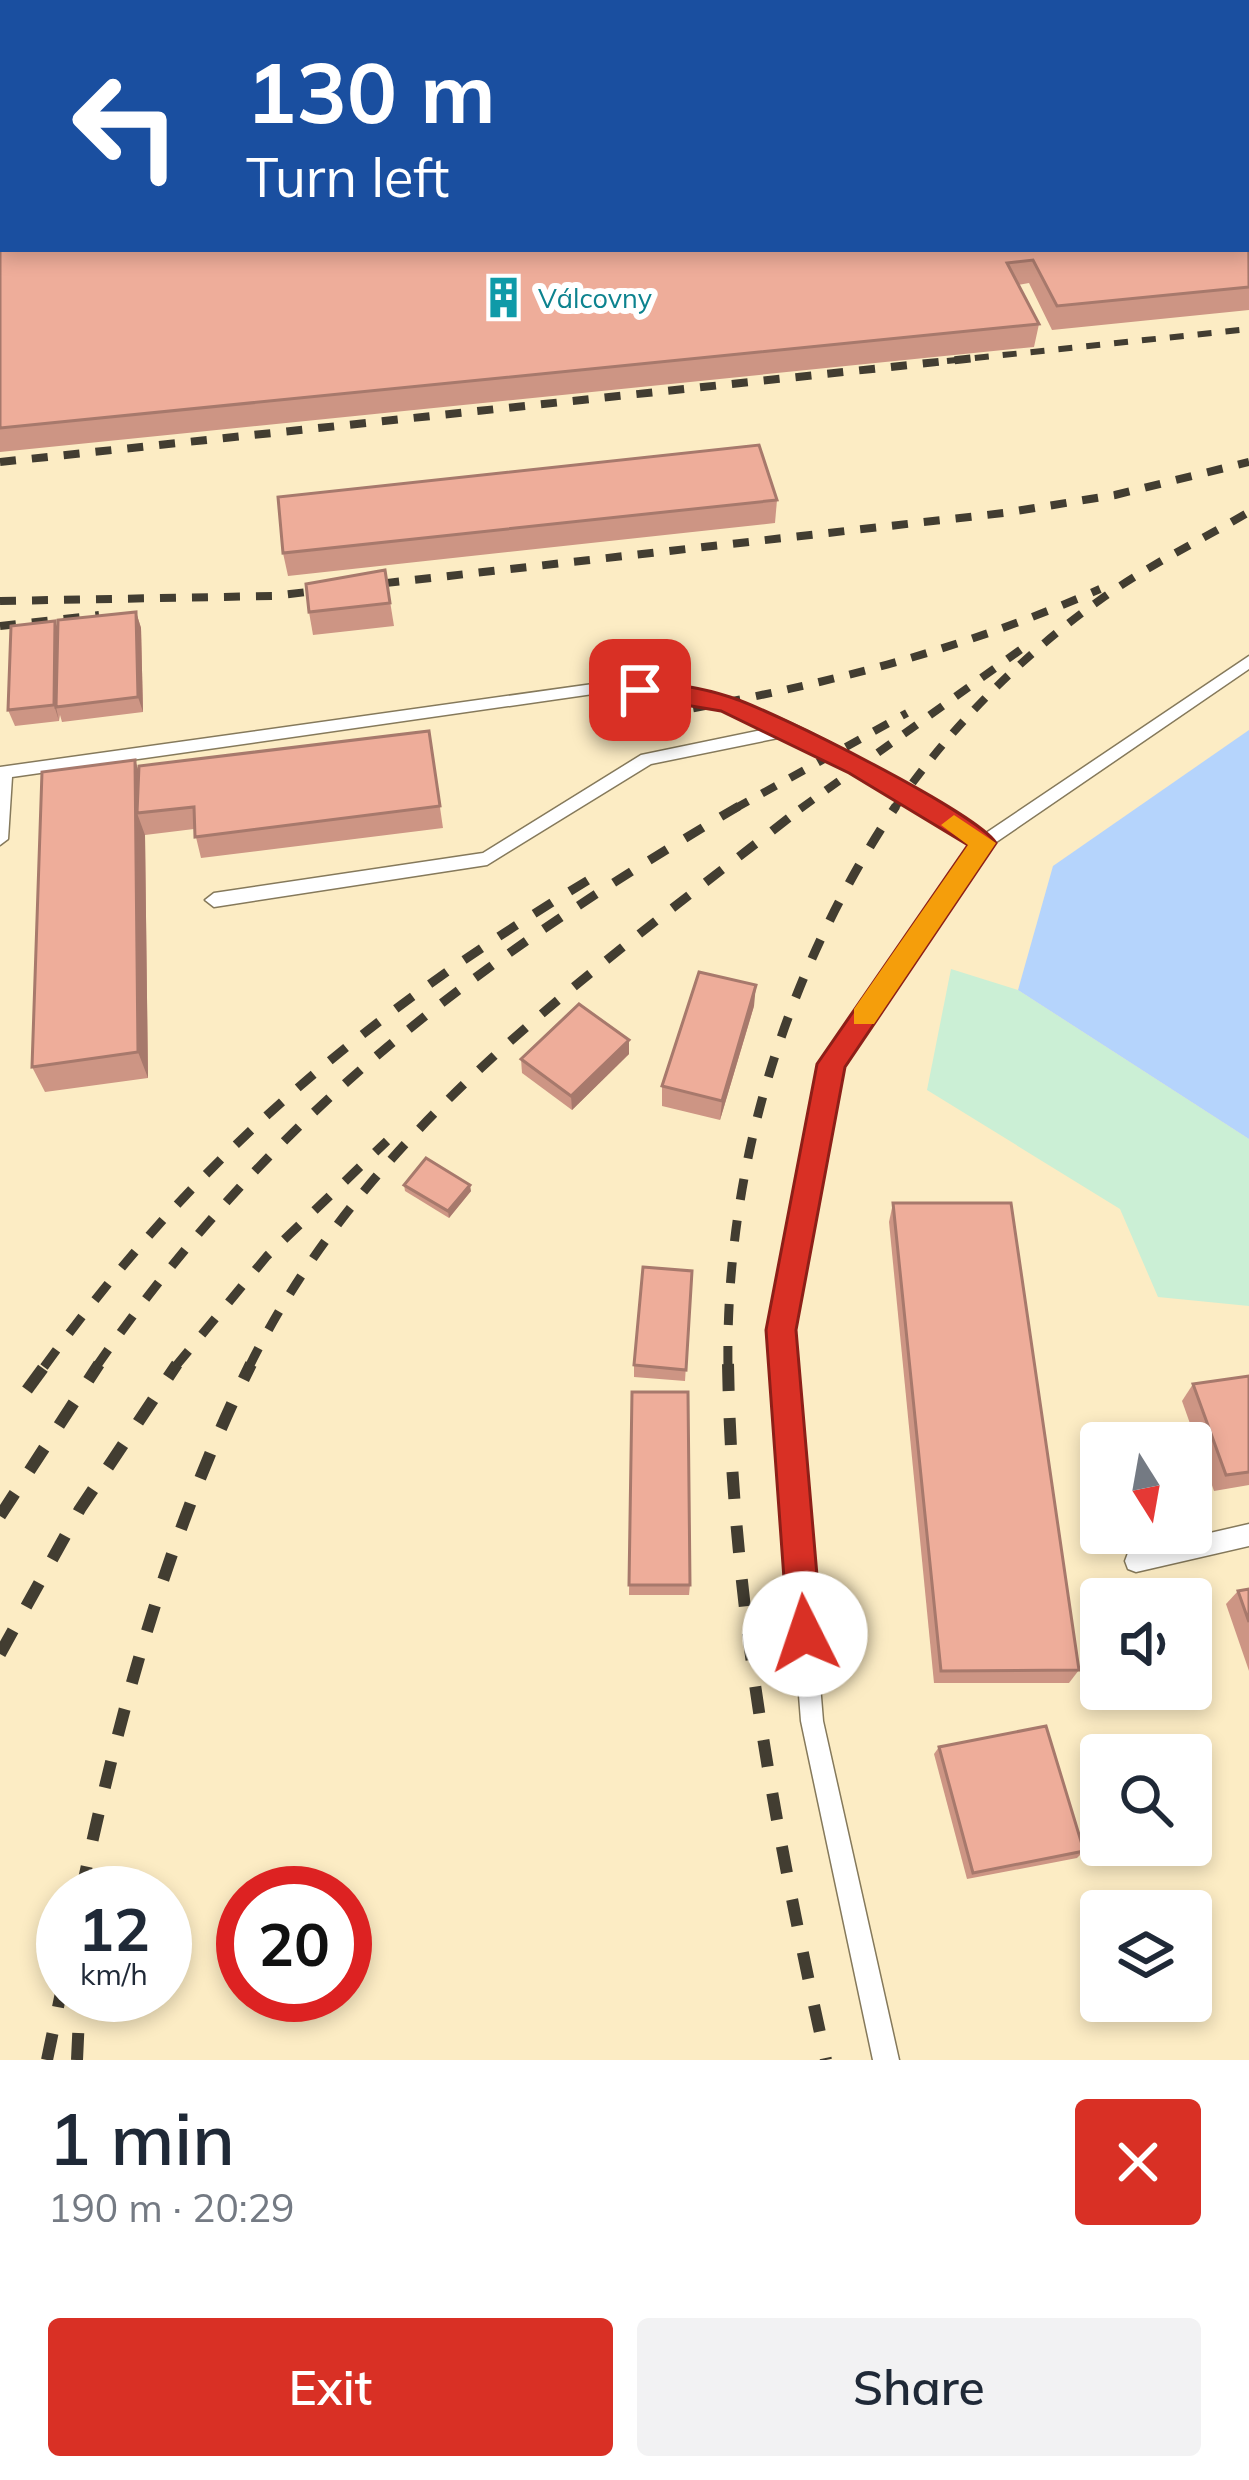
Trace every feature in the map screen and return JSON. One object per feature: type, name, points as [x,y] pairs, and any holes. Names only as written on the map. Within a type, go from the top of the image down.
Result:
[{"type":"lane","points":[[886,2060],[812,1721],[781,1330],[831,1064],[983,843],[1249,661]]},
{"type":"lane","points":[[0,839],[4,772],[68,759],[600,688],[679,692],[728,704],[857,766],[983,843]]},
{"type":"lane","points":[[214,900],[487,859],[646,759],[784,731]]},
{"type":"lane","points":[[1136,1561],[1249,1535]]},
{"type":"shaded area","points":[[0,252],[1249,252],[1249,2060],[0,2060]]},
{"type":"green space","points":[[951,969],[1018,990],[1249,1139],[1249,1306],[1158,1297],[1120,1209],[927,1090]]},
{"type":"water","points":[[1249,730],[1249,1139],[1018,990],[1053,866]]},
{"type":"building","name":"Válcovny","points":[[0,252],[1249,252],[1249,287],[1057,306],[1033,260],[1007,263],[1039,324],[0,428]]},
{"type":"building","points":[[759,445],[777,500],[283,553],[278,497]]},
{"type":"building","points":[[385,570],[390,603],[309,612],[306,584]]},
{"type":"building","points":[[136,612],[138,697],[56,707],[58,620]]},
{"type":"building","points":[[55,621],[54,705],[8,710],[11,626]]},
{"type":"building","points":[[429,731],[440,806],[195,837],[194,807],[137,813],[139,766]]},
{"type":"building","points":[[135,760],[138,1052],[32,1067],[42,772]]},
{"type":"building","points":[[699,972],[756,985],[722,1101],[662,1086]]},
{"type":"building","points":[[579,1004],[629,1040],[571,1096],[521,1059]]},
{"type":"building","points":[[426,1158],[470,1185],[448,1211],[404,1185]]},
{"type":"building","points":[[893,1203],[1011,1203],[1079,1670],[941,1671]]},
{"type":"building","points":[[643,1267],[692,1271],[686,1370],[634,1365]]},
{"type":"building","points":[[1249,1376],[1249,1472],[1226,1475],[1212,1436],[1212,1422],[1207,1422],[1193,1384]]},
{"type":"building","points":[[632,1392],[688,1392],[690,1585],[629,1585]]},
{"type":"building","points":[[1249,1589],[1249,1622],[1238,1591]]},
{"type":"building","points":[[1046,1726],[1080,1838],[1080,1852],[973,1873],[939,1747]]},
{"type":"railway","points":[[947,361],[1249,329]]},
{"type":"railway","points":[[0,462],[975,358]]},
{"type":"railway","points":[[0,601],[272,596],[1004,513],[1115,495],[1249,462]]},
{"type":"railway","points":[[895,807],[963,722],[1045,642],[1121,585],[1249,512]]},
{"type":"railway","points":[[630,719],[751,697],[928,653],[1100,589]]},
{"type":"railway","points":[[0,626],[99,615]]},
{"type":"railway","points":[[802,808],[1027,645]]},
{"type":"railway","points":[[735,809],[907,713]]},
{"type":"railway","points":[[735,809],[739,806]]},
{"type":"railway","points":[[728,1365],[737,1219],[769,1074],[822,935],[895,807]]},
{"type":"railway","points":[[249,1367],[299,1280],[357,1199],[423,1125],[569,991],[802,808]]},
{"type":"railway","points":[[96,1367],[164,1276],[235,1193],[385,1049],[551,924],[735,809]]},
{"type":"railway","points":[[44,1367],[167,1216],[298,1088],[442,975],[605,870]]},
{"type":"railway","points":[[175,1367],[267,1256],[387,1141]]},
{"type":"railway","points":[[27,1390],[46,1364]]},
{"type":"railway","points":[[0,1516],[99,1364]]},
{"type":"railway","points":[[0,1654],[80,1509],[177,1364]]},
{"type":"railway","points":[[87,1866],[130,1689],[171,1557],[251,1364]]},
{"type":"railway","points":[[728,1365],[738,1540],[759,1714],[826,2060]]},
{"type":"railway","points":[[47,2060],[55,2022]]},
{"type":"railway","points":[[77,2060],[79,2022]]},
{"type":"slow traffic","points":[[864,1016],[983,843],[954,825]]},
{"type":"place","name":"Válcovny","points":[[504,298]]},
{"type":"route","points":[[640,690],[679,692],[728,704],[857,766],[983,843],[831,1064],[781,1330],[805,1634]]}]
